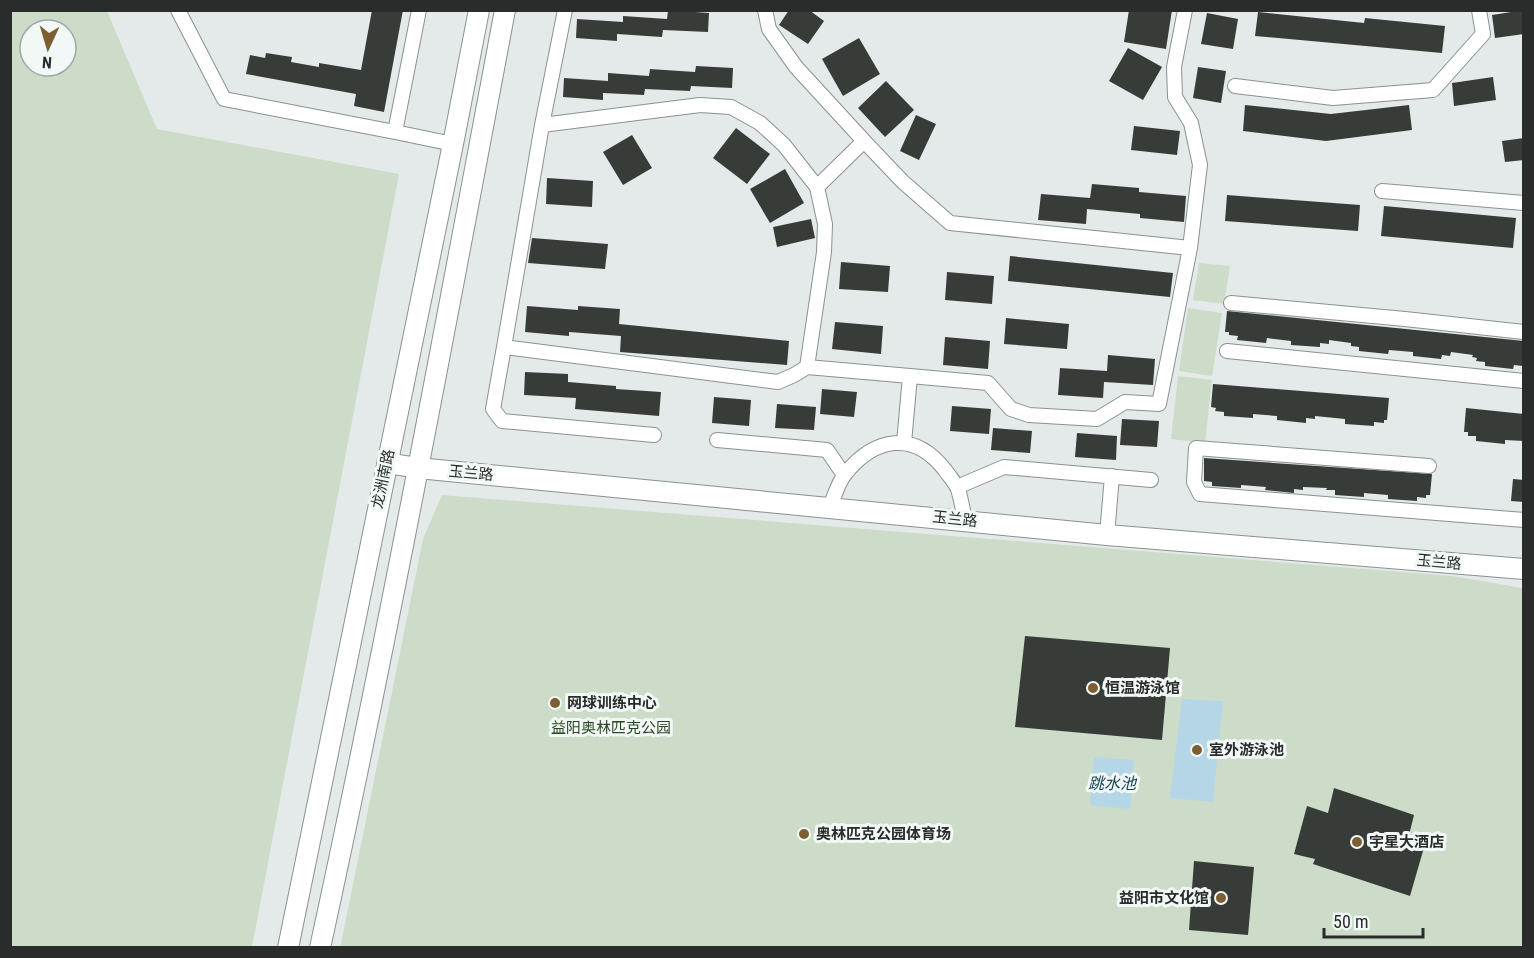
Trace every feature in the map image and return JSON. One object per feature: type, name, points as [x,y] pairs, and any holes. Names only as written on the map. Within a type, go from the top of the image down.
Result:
[{"type":"main road","name":"龙洲南路","points":[[288,948],[453,144],[478,10]]},
{"type":"main road","points":[[320,948],[350,811],[418,468],[505,10]]},
{"type":"main road","name":"玉兰路","points":[[387,463],[418,468],[1107,535],[1524,569]]},
{"type":"street","points":[[178,10],[224,99],[453,144]]},
{"type":"street","points":[[395,132],[419,10]]},
{"type":"street","points":[[565,10],[542,125],[494,409],[502,421],[654,435]]},
{"type":"street","points":[[765,10],[769,29],[796,67],[903,182],[950,222],[1190,248]]},
{"type":"street","points":[[504,346],[778,382],[807,367],[988,383],[1011,409],[1029,415],[1097,420],[1125,402],[1159,404],[1190,248],[1200,165],[1191,123],[1176,97],[1174,68],[1185,10]]},
{"type":"street","points":[[1235,86],[1333,98],[1434,90],[1483,34],[1479,10]]},
{"type":"street","points":[[542,125],[700,105],[731,107],[760,123],[784,145],[817,187],[825,225],[824,252],[807,367]]},
{"type":"street","points":[[817,187],[864,141]]},
{"type":"street","points":[[1382,191],[1524,203]]},
{"type":"street","points":[[1232,303],[1524,332]]},
{"type":"street","points":[[1227,351],[1524,381]]},
{"type":"street","points":[[904,443],[910,376]]},
{"type":"street","points":[[717,440],[827,450],[844,475]]},
{"type":"street","points":[[830,507],[844,475],[865,455],[881,445],[904,443],[924,450],[939,463],[957,487],[965,520]]},
{"type":"street","points":[[1429,466],[1196,448],[1194,482],[1200,494],[1524,520]]},
{"type":"street","points":[[957,487],[1004,467],[1151,480]]},
{"type":"street","points":[[1107,535],[1112,476]]},
{"type":"green space","points":[[10,11],[107,11],[157,129],[399,174],[252,947],[11,947]]},
{"type":"green space","points":[[1199,263],[1230,266],[1224,304],[1193,300]]},
{"type":"green space","points":[[1188,308],[1222,313],[1212,376],[1179,371]]},
{"type":"green space","points":[[1178,376],[1212,380],[1205,443],[1171,439]]},
{"type":"green space","name":"益阳奥林匹克公园","points":[[442,495],[1452,576],[1523,588],[1523,947],[340,948],[423,539]]},
{"type":"water","name":"室外游泳池","points":[[1182,699],[1223,701],[1213,802],[1170,798]]},
{"type":"water","name":"跳水池","points":[[1094,757],[1134,760],[1130,809],[1090,805]]},
{"type":"building","points":[[372,10],[403,10],[384,112],[354,106],[356,94],[246,74],[250,55],[265,58],[266,53],[292,57],[291,62],[319,67],[319,63],[361,70]]},
{"type":"building","points":[[668,10],[709,13],[708,32],[663,30],[662,37],[617,34],[617,41],[576,38],[577,19],[623,22],[623,16],[667,19]]},
{"type":"building","points":[[789,10],[809,10],[824,21],[808,44],[779,25]]},
{"type":"building","points":[[1129,10],[1172,10],[1166,49],[1124,42]]},
{"type":"building","points":[[1524,10],[1524,34],[1495,38],[1492,15]]},
{"type":"building","points":[[1258,12],[1364,23],[1365,18],[1445,26],[1442,53],[1255,36]]},
{"type":"building","points":[[1207,13],[1238,19],[1233,49],[1201,44]]},
{"type":"building","points":[[859,38],[880,74],[843,96],[822,59]]},
{"type":"building","points":[[1128,48],[1162,67],[1143,100],[1109,81]]},
{"type":"building","points":[[696,66],[733,68],[732,88],[691,86],[690,91],[645,89],[644,95],[603,93],[603,100],[563,97],[564,78],[608,81],[608,73],[649,76],[650,69],[695,72]]},
{"type":"building","points":[[1198,67],[1226,71],[1221,103],[1193,98]]},
{"type":"building","points":[[1493,77],[1496,100],[1454,106],[1452,83]]},
{"type":"building","points":[[886,81],[914,110],[885,137],[858,108]]},
{"type":"building","points":[[1245,105],[1331,114],[1409,105],[1412,130],[1326,141],[1243,131]]},
{"type":"building","points":[[916,115],[936,124],[919,160],[900,151]]},
{"type":"building","points":[[1134,126],[1180,131],[1177,155],[1131,150]]},
{"type":"building","points":[[736,128],[770,154],[747,184],[713,158]]},
{"type":"building","points":[[632,135],[652,168],[623,185],[603,152]]},
{"type":"building","points":[[1524,138],[1524,160],[1505,162],[1502,141]]},
{"type":"building","points":[[785,169],[804,203],[770,223],[750,189]]},
{"type":"building","points":[[547,178],[593,181],[592,207],[546,204]]},
{"type":"building","points":[[1092,184],[1139,188],[1139,192],[1186,196],[1184,222],[1140,218],[1140,214],[1087,209],[1086,224],[1038,220],[1041,194],[1090,198]]},
{"type":"building","points":[[1227,195],[1360,205],[1358,231],[1225,221]]},
{"type":"building","points":[[1384,206],[1516,218],[1513,248],[1381,236]]},
{"type":"building","points":[[811,219],[815,238],[777,247],[773,227]]},
{"type":"building","points":[[532,238],[608,244],[605,269],[528,263]]},
{"type":"building","points":[[1010,256],[1173,273],[1170,297],[1008,281]]},
{"type":"building","points":[[841,262],[890,266],[888,292],[839,289]]},
{"type":"building","points":[[947,272],[994,276],[992,304],[945,300]]},
{"type":"building","points":[[527,306],[578,310],[578,306],[620,309],[619,324],[789,341],[787,365],[620,352],[621,336],[569,332],[569,336],[525,332]]},
{"type":"building","points":[[1227,311],[1524,341],[1524,364],[1523,366],[1514,365],[1513,369],[1485,366],[1485,362],[1476,361],[1477,358],[1472,357],[1473,355],[1451,352],[1450,356],[1442,355],[1441,359],[1413,356],[1413,352],[1389,350],[1388,354],[1359,351],[1359,347],[1351,346],[1351,343],[1329,340],[1329,344],[1320,343],[1320,347],[1291,345],[1291,341],[1267,338],[1266,343],[1237,340],[1238,336],[1225,332]]},
{"type":"building","points":[[1006,318],[1069,324],[1067,349],[1004,344]]},
{"type":"building","points":[[835,322],[883,326],[881,354],[832,349]]},
{"type":"building","points":[[945,337],[990,341],[988,369],[943,365]]},
{"type":"building","points":[[1108,355],[1155,359],[1153,385],[1104,382],[1103,398],[1058,395],[1060,368],[1107,371]]},
{"type":"building","points":[[525,372],[568,374],[568,382],[616,386],[616,389],[661,392],[659,416],[575,409],[576,398],[524,395]]},
{"type":"building","points":[[1213,384],[1389,398],[1387,420],[1384,420],[1384,423],[1374,422],[1374,426],[1345,424],[1345,419],[1315,416],[1315,419],[1306,418],[1306,423],[1277,420],[1277,416],[1253,414],[1253,418],[1224,416],[1224,412],[1215,411],[1216,408],[1211,407]]},
{"type":"building","points":[[822,389],[857,392],[854,417],[820,414]]},
{"type":"building","points":[[714,397],[751,400],[749,426],[712,423]]},
{"type":"building","points":[[777,404],[816,407],[814,430],[775,428]]},
{"type":"building","points":[[952,406],[991,409],[989,434],[950,431]]},
{"type":"building","points":[[1466,408],[1524,414],[1524,441],[1505,440],[1505,444],[1476,441],[1476,436],[1468,436],[1468,432],[1464,432]]},
{"type":"building","points":[[1122,419],[1159,421],[1157,447],[1120,445]]},
{"type":"building","points":[[993,428],[1032,431],[1030,453],[991,450]]},
{"type":"building","points":[[1077,433],[1117,436],[1116,460],[1075,457]]},
{"type":"building","points":[[1204,458],[1432,474],[1430,495],[1426,495],[1426,498],[1417,497],[1417,501],[1388,499],[1388,495],[1364,493],[1364,497],[1335,495],[1335,490],[1326,490],[1327,488],[1303,487],[1303,490],[1294,489],[1294,493],[1265,490],[1266,487],[1212,486],[1212,482],[1204,481]]},
{"type":"building","points":[[1513,479],[1524,480],[1524,502],[1511,501]]},
{"type":"building","name":"恒温游泳馆","points":[[1025,636],[1170,648],[1162,740],[1015,727]]},
{"type":"building","name":"宇星大酒店","points":[[1334,788],[1414,815],[1408,839],[1425,844],[1410,896],[1313,864],[1315,859],[1294,854],[1307,806],[1328,813]]},
{"type":"building","name":"益阳市文化馆","points":[[1194,861],[1254,867],[1248,935],[1189,930]]},
{"type":"place","name":"恒温游泳馆","points":[[1093,688]]},
{"type":"place","name":"网球训练中心","points":[[555,703]]},
{"type":"place","name":"室外游泳池","points":[[1197,750]]},
{"type":"place","name":"奥林匹克公园体育场","points":[[804,834]]},
{"type":"place","name":"宇星大酒店","points":[[1357,842]]},
{"type":"place","name":"益阳市文化馆","points":[[1221,898]]}]
